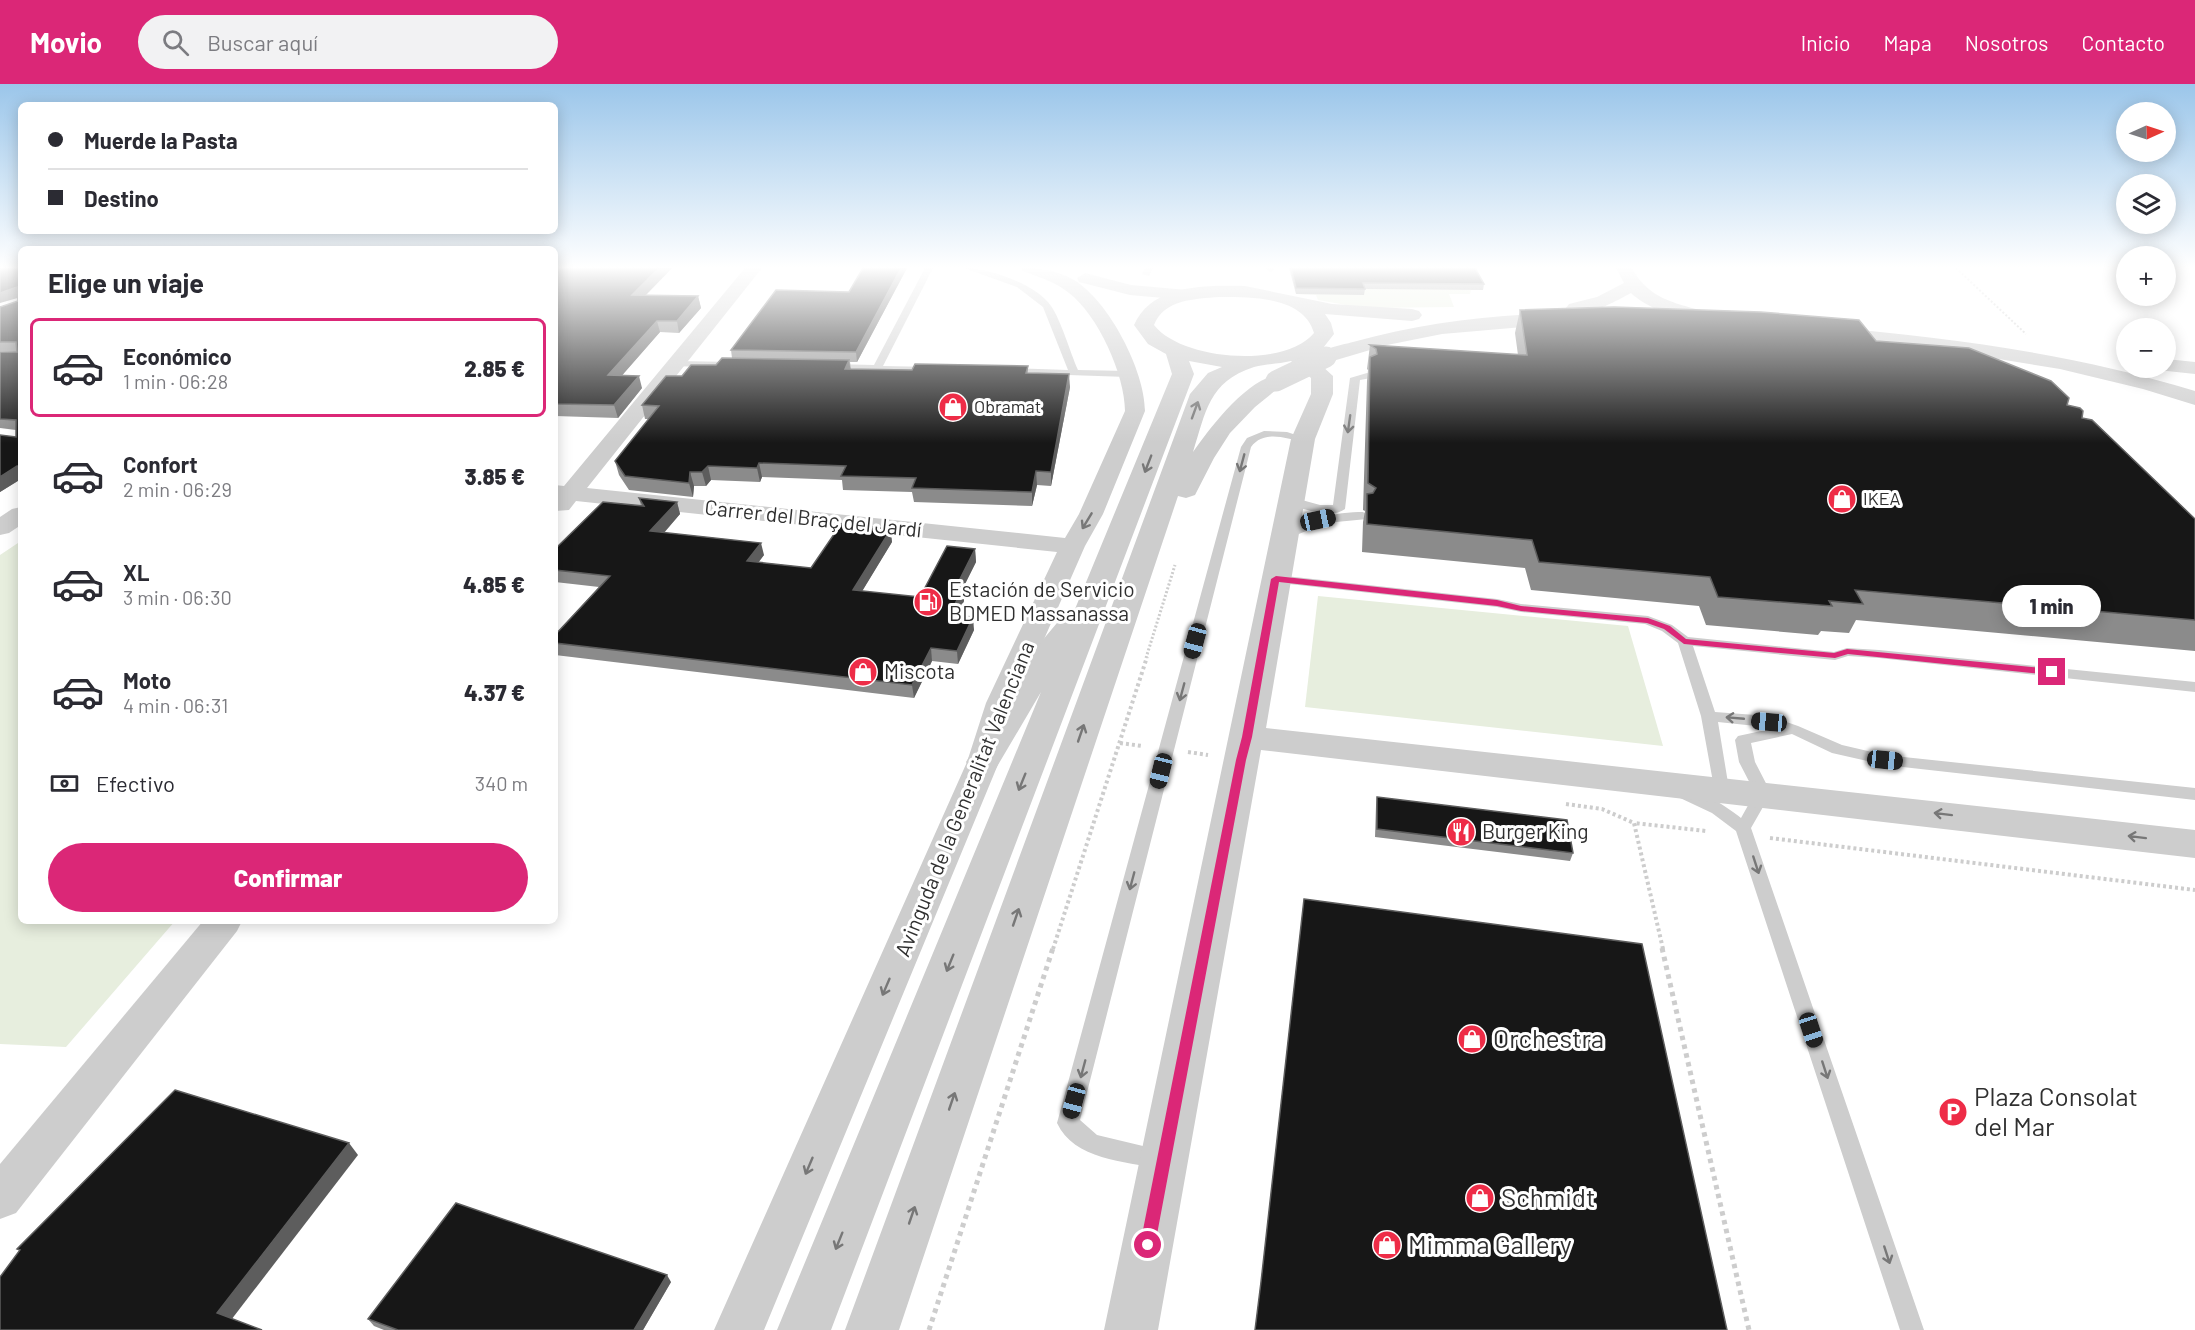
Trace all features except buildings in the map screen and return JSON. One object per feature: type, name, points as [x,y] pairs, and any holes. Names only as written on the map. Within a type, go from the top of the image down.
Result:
[{"type":"street","points":[[560,499],[707,326]]},
{"type":"street","name":"Avinguda de la Generalitat Valenciana","points":[[739,1330],[983,762],[1001,703],[1072,546],[1091,514],[1135,411],[1136,398],[1128,374],[1104,326]]},
{"type":"street","points":[[1145,326],[1153,338],[1175,350],[1202,357],[1250,361],[1305,357],[1457,326]]},
{"type":"street","points":[[1305,357],[1321,326]]},
{"type":"street","points":[[983,762],[1047,654],[1114,593],[1168,538],[1196,463],[1217,433],[1251,400],[1305,357],[1356,326]]},
{"type":"street","points":[[1810,326],[2106,371],[2195,398]]},
{"type":"street","points":[[1811,326],[2029,344],[2116,358]]},
{"type":"street","points":[[2029,344],[2194,375]]},
{"type":"street","points":[[872,1330],[933,1156],[1184,373],[1175,350]]},
{"type":"street","points":[[1131,1330],[1303,439],[1322,394],[1322,376],[1305,357]]},
{"type":"street","points":[[804,1330],[877,1147],[1201,394],[1216,378],[1250,361]]},
{"type":"street","points":[[2176,369],[2194,375]]},
{"type":"street","name":"Carrer del Braç del Jardí","points":[[560,499],[1072,546]]},
{"type":"street","points":[[0,528],[18,515]]},
{"type":"street","points":[[1247,737],[1668,785],[1764,793],[2195,844]]},
{"type":"street","points":[[0,1198],[222,924]]},
{"type":"lane","points":[[877,368],[899,326]]},
{"type":"lane","points":[[1055,326],[1074,373]]},
{"type":"lane","points":[[676,364],[747,365]]},
{"type":"lane","points":[[818,367],[942,370]]},
{"type":"lane","points":[[997,371],[1128,374]]},
{"type":"lane","points":[[1338,509],[1355,378],[1367,375]]},
{"type":"lane","points":[[1164,1160],[1091,1144],[1068,1123],[1246,447],[1251,439],[1263,433],[1303,439]]},
{"type":"lane","points":[[1320,509],[1363,513],[1318,520],[1287,519],[1320,509]]},
{"type":"lane","points":[[1276,579],[1497,603],[1521,608],[1648,620],[1667,628],[1684,641],[1835,656],[1847,652],[1879,654],[2195,687]]},
{"type":"lane","points":[[1684,641],[1709,716],[1718,759],[1720,789]]},
{"type":"lane","points":[[1709,716],[1769,722],[1793,729],[1838,749],[1885,760],[2195,795]]},
{"type":"lane","points":[[1743,828],[1764,793],[1747,762],[1743,740],[1793,729]]},
{"type":"lane","points":[[1668,785],[1718,809],[1743,828],[1912,1330]]},
{"type":"path","points":[[2012,326],[2029,344]]},
{"type":"path","points":[[929,1330],[1120,743]]},
{"type":"green space","points":[[18,543],[18,924],[172,924],[66,1047],[0,1044],[0,555]]},
{"type":"green space","points":[[1318,596],[1628,626],[1663,746],[1305,707]]},
{"type":"place","name":"Obramat","points":[[953,407]]},
{"type":"place","name":"IKEA","points":[[1842,499]]},
{"type":"place","name":"Estación de Servicio BDMED Massanassa","points":[[928,602]]},
{"type":"place","name":"Miscota","points":[[863,672]]},
{"type":"place","name":"Burger King","points":[[1461,832]]},
{"type":"place","name":"Orchestra","points":[[1472,1039]]},
{"type":"place","name":"Plaza Consolat del Mar","points":[[1953,1112]]},
{"type":"place","name":"Schmidt","points":[[1480,1198]]},
{"type":"place","name":"Mimma Gallery","points":[[1387,1245]]},
{"type":"route","points":[[1148,1245],[1276,579],[1497,603],[1521,608],[1648,620],[1667,628],[1684,641],[1835,656],[1847,652],[1879,654],[2052,672]]}]
